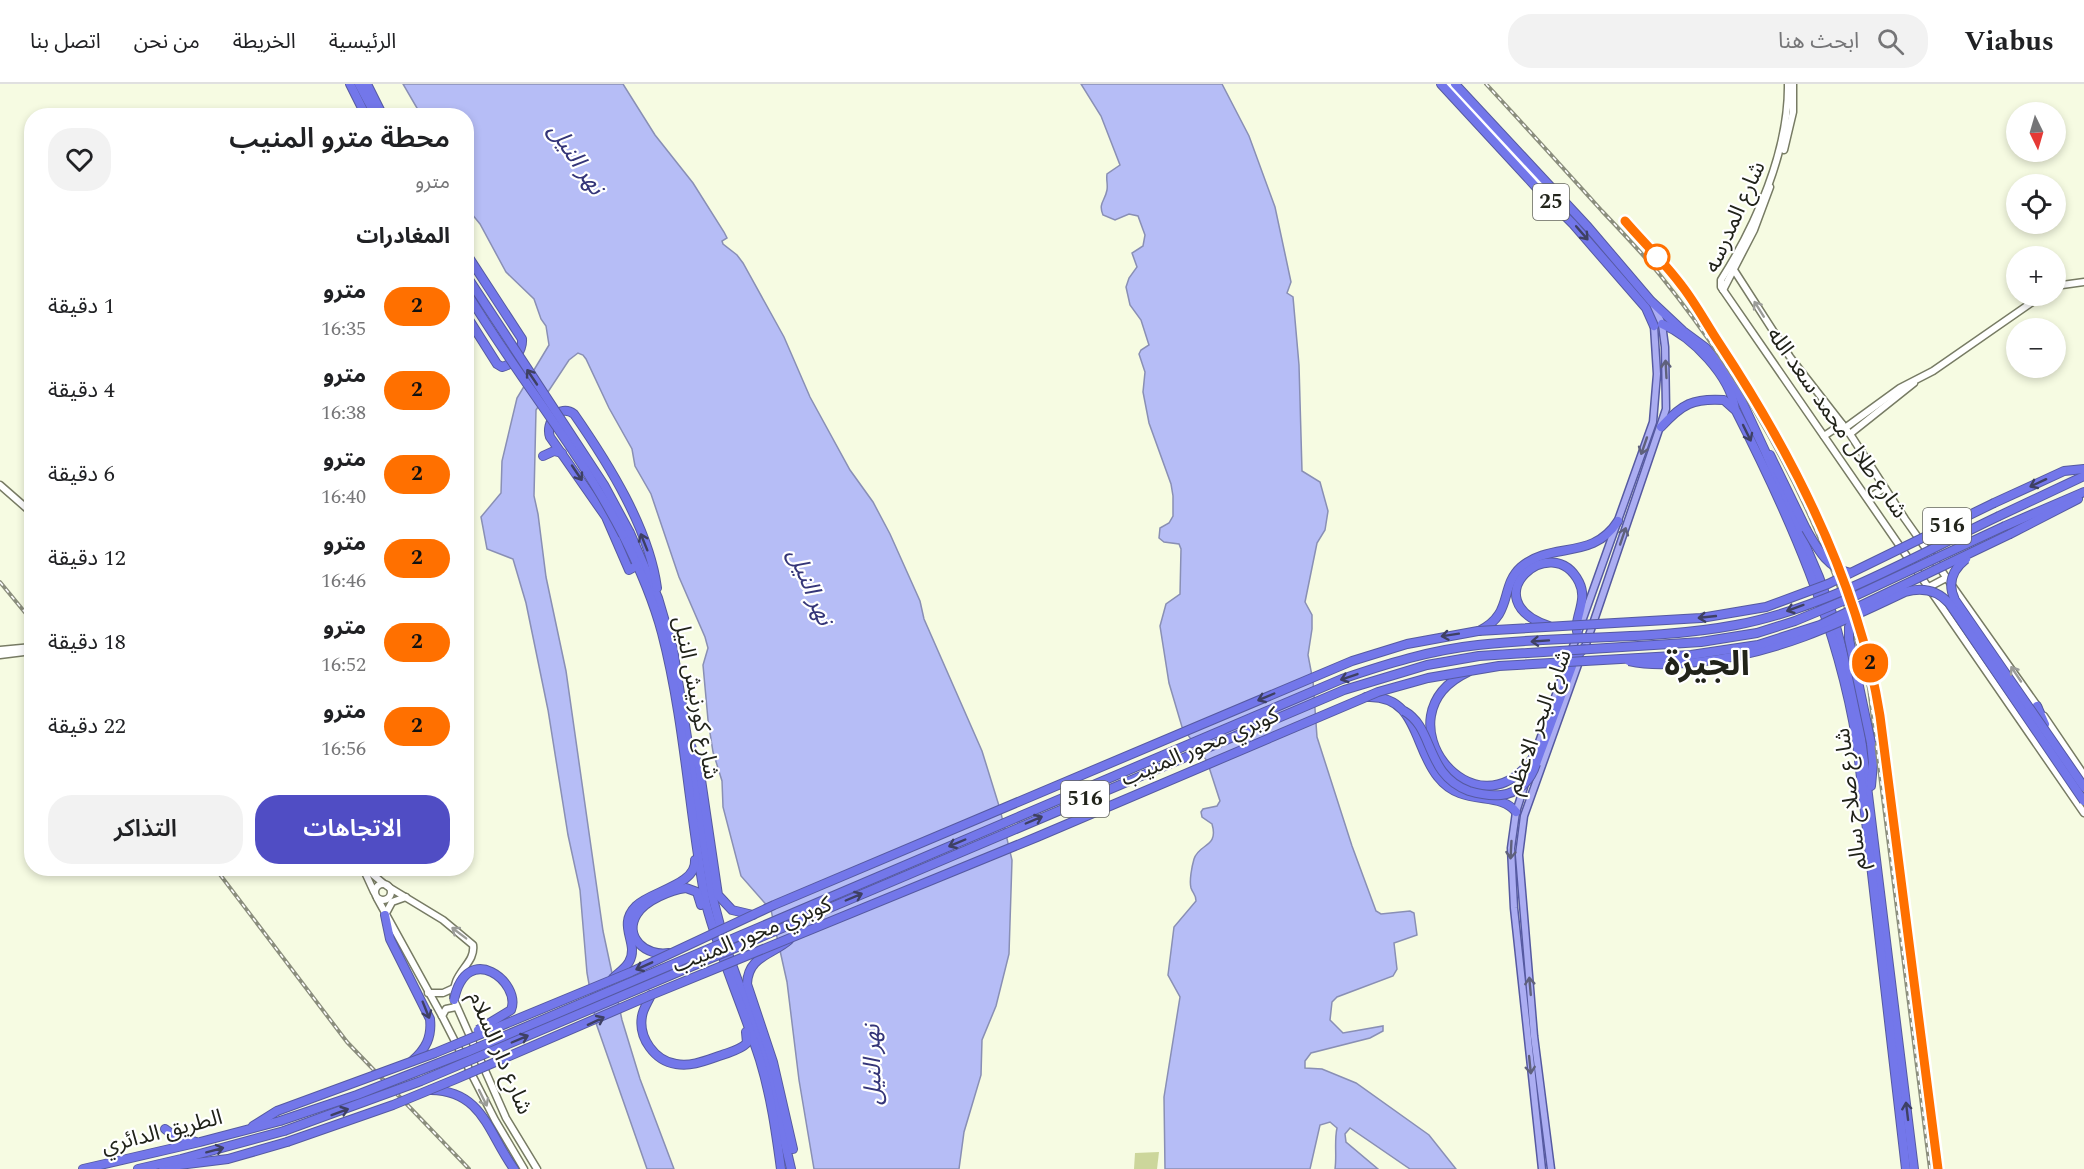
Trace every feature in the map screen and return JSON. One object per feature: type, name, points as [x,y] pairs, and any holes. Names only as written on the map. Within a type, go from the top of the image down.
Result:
[{"type":"highway","points":[[350,84],[362,108]]},
{"type":"highway","points":[[359,84],[372,108]]},
{"type":"highway","points":[[367,84],[379,108]]},
{"type":"highway","name":"25","points":[[1441,84],[1536,187],[1567,217],[1634,293],[1658,325]]},
{"type":"highway","name":"25","points":[[1452,84],[1588,227],[1651,301]]},
{"type":"highway","points":[[474,265],[522,339],[521,350],[508,365],[502,367],[497,364],[474,328]]},
{"type":"highway","name":"شارع كورنيش النيل","points":[[474,287],[604,485],[658,598],[678,675],[712,895],[726,948],[764,1053],[791,1165]]},
{"type":"highway","name":"شارع صلاح سالم","points":[[1651,301],[1683,331],[1706,348],[1729,377],[1766,451],[1816,578]]},
{"type":"highway","name":"شارع كورنيش النيل","points":[[474,304],[627,534],[661,631],[672,678],[700,873],[713,933],[744,1015],[767,1089],[781,1169]]},
{"type":"highway","name":"شارع صلاح سالم","points":[[1658,325],[1696,347],[1729,388],[1736,412],[1834,619],[1851,692],[1870,793],[1878,900]]},
{"type":"highway","points":[[1662,422],[1681,407],[1696,401],[1724,400],[1736,412],[1746,410]]},
{"type":"highway","points":[[638,565],[628,570],[606,517],[549,434],[548,426],[560,411],[568,410],[576,416],[602,456],[625,499],[650,556],[658,598]]},
{"type":"highway","points":[[1766,451],[1776,465],[1806,529],[1828,563],[1834,568],[1850,573]]},
{"type":"highway","points":[[543,456],[550,452],[562,453]]},
{"type":"highway","name":"كوبري محور المنيب","points":[[277,1111],[410,1063],[612,979],[753,915],[1334,667],[1407,644],[1478,631],[1701,618],[1745,612],[1787,601],[2057,474],[2084,469]]},
{"type":"highway","name":"كوبري محور المنيب","points":[[280,1120],[367,1091],[467,1052],[1342,679],[1391,663],[1478,645],[1682,632],[1738,625],[1792,610],[1906,560],[2084,476]]},
{"type":"highway","name":"كوبري محور المنيب","points":[[284,1131],[421,1081],[1237,734],[1378,678],[1427,665],[1498,654],[1701,642],[1739,637],[1776,627],[1819,611],[2005,526],[2084,494]]},
{"type":"highway","name":"516","points":[[1980,548],[2084,494]]},
{"type":"highway","points":[[1478,631],[1493,622],[1499,615],[1511,582],[1521,568],[1540,557],[1585,547],[1608,535],[1618,520]]},
{"type":"highway","points":[[1980,548],[1954,571],[1951,583],[1953,596],[2061,760],[2084,801]]},
{"type":"highway","name":"كوبري محور المنيب","points":[[287,1142],[375,1112],[586,1025],[651,995],[1037,837],[1361,698],[1411,682],[1480,668],[1704,654],[1752,646],[1808,630],[1980,548]]},
{"type":"highway","points":[[1550,626],[1528,617],[1519,607],[1516,587],[1525,572],[1542,563],[1561,565],[1576,577],[1583,594],[1578,635]]},
{"type":"highway","points":[[1614,659],[1648,664],[1674,664],[1758,652],[1814,634],[1905,592],[1927,590],[1941,596],[1949,603],[2061,760]]},
{"type":"highway","points":[[1862,604],[1853,618],[1849,632],[1871,743],[1873,763],[1870,793]]},
{"type":"highway","points":[[1361,698],[1375,697],[1388,700],[1418,723],[1440,769],[1451,781],[1465,789],[1492,795],[1506,794],[1526,783],[1575,658],[1584,648]]},
{"type":"highway","points":[[1480,668],[1460,676],[1438,695],[1430,721],[1435,747],[1444,764],[1459,778],[1485,786],[1500,784],[1515,778],[1535,760]]},
{"type":"highway","name":"شارع صلاح سالم","points":[[1851,692],[1896,1055],[1906,1169]]},
{"type":"highway","points":[[2037,706],[2040,717],[2061,749],[2061,760]]},
{"type":"highway","points":[[1404,711],[1412,722],[1437,777],[1453,790],[1471,797],[1503,801],[1516,812]]},
{"type":"highway","points":[[2019,716],[2084,787]]},
{"type":"highway","points":[[688,741],[697,759],[718,895],[721,901],[732,910],[753,915]]},
{"type":"highway","points":[[682,949],[667,953],[652,953],[640,945],[633,932],[635,917],[639,910],[693,872],[695,836]]},
{"type":"highway","points":[[612,979],[631,958],[632,949],[627,930],[632,911],[643,901],[671,889],[686,888],[697,892],[707,924],[713,933]]},
{"type":"highway","points":[[385,915],[390,939],[430,1019],[430,1032],[426,1045],[410,1063]]},
{"type":"highway","points":[[790,939],[754,962],[747,978],[747,990],[764,1032],[776,1073],[792,1147],[791,1165]]},
{"type":"highway","points":[[450,1046],[507,1014],[514,1005],[513,996],[507,985],[482,968],[473,970],[464,979],[455,1004]]},
{"type":"highway","points":[[651,995],[642,1016],[644,1035],[647,1044],[659,1056],[674,1064],[705,1061],[737,1050],[747,1043],[744,1015]]},
{"type":"highway","name":"شارع صلاح سالم","points":[[1896,1055],[1914,1169]]},
{"type":"highway","points":[[431,1089],[453,1092],[477,1107],[514,1169]]},
{"type":"highway","name":"الطريق الدائري","points":[[249,1129],[277,1111]]},
{"type":"highway","name":"الطريق الدائري","points":[[83,1169],[200,1142],[280,1120]]},
{"type":"highway","points":[[165,1129],[173,1135],[200,1142]]},
{"type":"highway","name":"الطريق الدائري","points":[[138,1169],[284,1131]]},
{"type":"highway","name":"الطريق الدائري","points":[[152,1166],[172,1167],[216,1161],[287,1142]]},
{"type":"main road","points":[[1452,84],[1558,202],[1567,217]]},
{"type":"main road","name":"شارع المدرسه","points":[[1723,290],[1720,282],[1750,228],[1782,145],[1788,108],[1788,84]]},
{"type":"main road","name":"شارع المدرسه","points":[[1723,290],[1755,230],[1784,152],[1793,112],[1793,84]]},
{"type":"main road","name":"شارع طلال محمد سعد الله","points":[[1734,270],[1790,357],[1850,434],[1884,488],[2084,775]]},
{"type":"main road","points":[[2066,284],[2084,282]]},
{"type":"main road","name":"شارع طلال محمد سعد الله","points":[[1723,290],[2084,813]]},
{"type":"main road","name":"شارع البحر الاعظم","points":[[1551,1169],[1534,1036],[1520,855],[1524,816],[1662,422],[1667,401],[1665,347],[1651,301]]},
{"type":"main road","points":[[1824,436],[1900,388],[1914,382],[2026,306]]},
{"type":"main road","name":"شارع البحر الاعظم","points":[[1542,1169],[1512,884],[1511,848],[1516,812],[1654,416],[1658,325]]},
{"type":"main road","points":[[1850,434],[1904,393],[1914,382]]},
{"type":"main road","points":[[1656,399],[1661,402],[1667,401]]},
{"type":"main road","points":[[1654,416],[1662,422]]},
{"type":"main road","points":[[0,485],[24,506]]},
{"type":"main road","points":[[1868,499],[1884,488]]},
{"type":"main road","points":[[1602,569],[1610,572]]},
{"type":"main road","points":[[1929,587],[1946,578]]},
{"type":"main road","points":[[1597,582],[1606,585]]},
{"type":"main road","points":[[0,653],[24,650]]},
{"type":"main road","name":"شارع دار السلام","points":[[367,876],[385,915],[442,1016],[495,1120],[524,1169]]},
{"type":"main road","name":"شارع دار السلام","points":[[374,876],[443,921],[473,945],[471,958],[457,976],[454,988],[455,1004],[503,1112],[537,1169]]},
{"type":"main road","points":[[386,885],[391,893],[383,900],[376,896],[377,887],[386,885]]},
{"type":"main road","points":[[385,915],[392,902],[407,897]]},
{"type":"main road","points":[[428,993],[443,993],[454,988]]},
{"type":"main road","points":[[442,1016],[446,1008],[455,1004]]},
{"type":"green space","points":[[1159,1152],[1157,1169],[1134,1169],[1135,1153]]},
{"type":"water","name":"نهر النيل","points":[[403,84],[623,84],[655,135],[693,183],[724,232],[727,238],[722,241],[723,244],[743,263],[784,337],[810,397],[850,470],[873,502],[890,534],[920,601],[924,619],[982,751],[1000,809],[1012,860],[1009,954],[996,1006],[982,1040],[981,1075],[964,1132],[959,1169],[814,1169],[799,1080],[787,982],[771,910],[741,876],[723,807],[722,781],[713,752],[708,720],[703,665],[708,648],[705,637],[679,577],[651,494],[635,466],[632,449],[609,408],[586,359],[578,353],[569,360],[536,410],[534,496],[546,577],[566,671],[603,931],[622,1020],[640,1079],[674,1169],[647,1169],[596,1023],[587,973],[580,890],[568,835],[548,710],[526,603],[513,559],[487,549],[481,517],[501,493],[502,461],[517,398],[549,345],[546,326],[534,299],[506,272],[474,217],[474,108],[417,108]]},
{"type":"water","points":[[1081,84],[1222,84],[1249,136],[1275,207],[1291,282],[1287,293],[1293,297],[1299,365],[1302,471],[1320,482],[1328,511],[1325,530],[1317,543],[1305,602],[1312,615],[1308,655],[1313,681],[1317,737],[1352,846],[1376,911],[1381,914],[1410,911],[1414,913],[1417,935],[1394,943],[1397,969],[1393,976],[1337,997],[1332,1002],[1330,1020],[1343,1033],[1383,1026],[1383,1031],[1370,1038],[1311,1053],[1305,1061],[1305,1068],[1322,1069],[1356,1083],[1429,1135],[1456,1169],[1410,1169],[1350,1128],[1345,1134],[1346,1142],[1378,1169],[1335,1169],[1337,1128],[1330,1122],[1320,1125],[1310,1169],[1165,1169],[1164,1097],[1180,997],[1168,975],[1174,927],[1196,901],[1190,885],[1194,859],[1213,837],[1212,824],[1202,817],[1201,812],[1203,809],[1217,806],[1220,801],[1207,761],[1182,727],[1169,683],[1160,626],[1166,604],[1180,594],[1181,549],[1179,544],[1164,542],[1159,538],[1160,528],[1169,523],[1173,516],[1173,496],[1171,484],[1149,423],[1143,392],[1145,372],[1139,354],[1149,345],[1141,320],[1130,305],[1126,287],[1137,267],[1132,253],[1143,246],[1145,235],[1138,216],[1129,214],[1115,220],[1103,215],[1101,208],[1107,190],[1107,174],[1120,165],[1101,116]]},
{"type":"railway","points":[[1486,84],[1646,259],[1696,321],[1729,369],[1787,470],[1835,576],[1869,688],[1930,1169]]},
{"type":"railway","points":[[1625,221],[1683,287],[1699,312]]},
{"type":"railway","points":[[0,582],[24,611]]},
{"type":"railway","points":[[221,876],[347,1042],[469,1169]]},
{"type":"metro line","name":"2","points":[[1625,221],[1683,287],[1748,385],[1770,423],[1810,498],[1833,554],[1866,648],[1880,716],[1921,1052],[1938,1169]]},
{"type":"district","name":"الجيزة","points":[[1707,665]]}]
